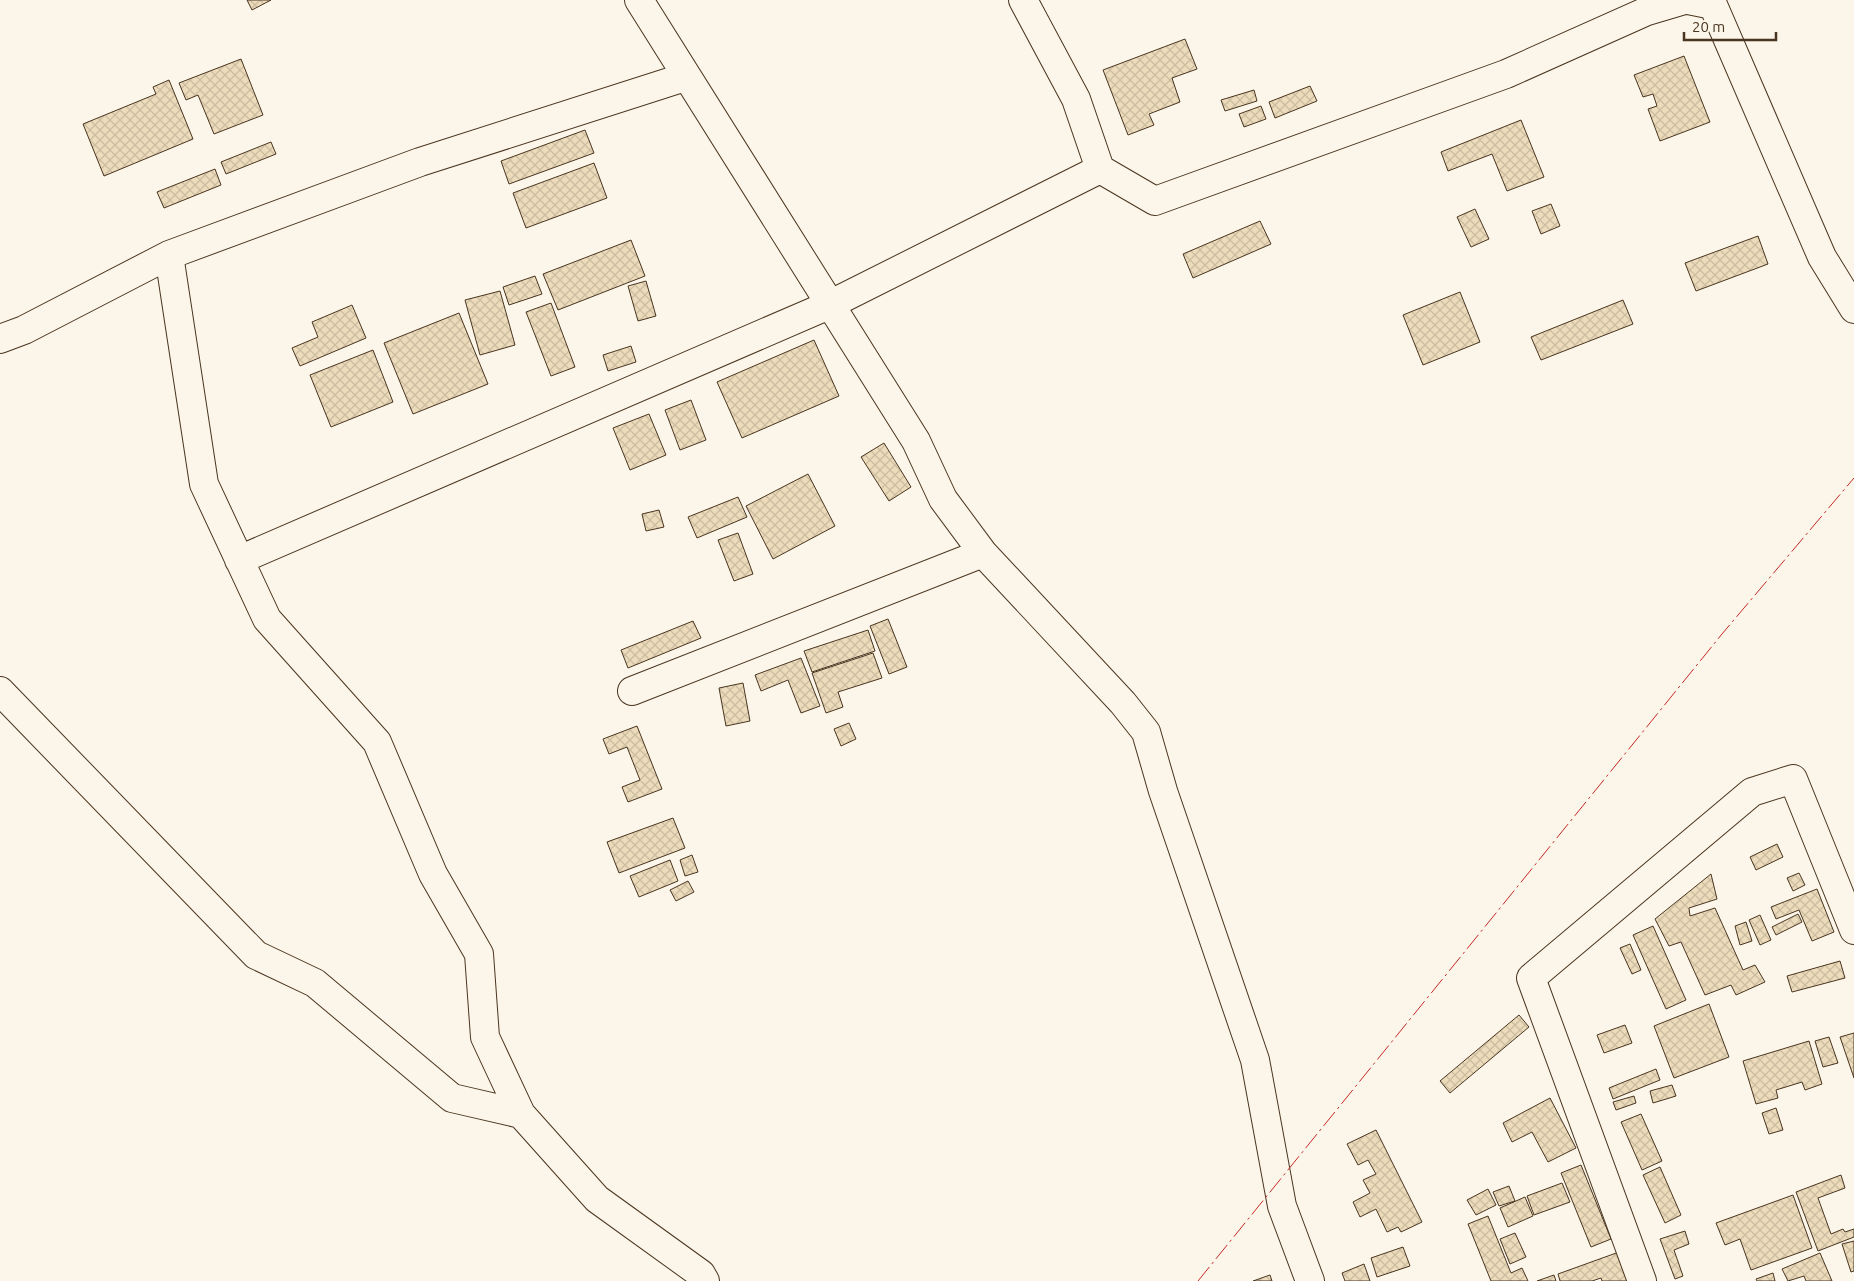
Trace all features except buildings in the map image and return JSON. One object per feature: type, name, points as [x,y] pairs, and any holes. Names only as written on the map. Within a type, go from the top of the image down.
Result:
[{"type":"street","points":[[639,0],[916,441],[943,499],[983,553],[1123,703],[1146,732],[1163,791],[1255,1060],[1282,1206],[1310,1281]]},
{"type":"street","points":[[1023,0],[1076,99],[1100,169],[1155,201],[1506,74],[1647,11],[1684,0]]},
{"type":"street","points":[[1688,0],[1713,5],[1822,257],[1854,308]]},
{"type":"street","points":[[0,339],[24,330],[169,255],[420,162],[686,77]]},
{"type":"street","points":[[239,560],[830,305],[1100,169]]},
{"type":"street","points":[[169,255],[204,484],[267,619],[377,742],[433,874],[479,954],[485,1037],[521,1114],[597,1199],[700,1274],[705,1281]]},
{"type":"street","points":[[632,691],[983,553]]},
{"type":"street","points":[[0,691],[256,955],[315,983],[452,1098],[521,1114]]},
{"type":"street","points":[[1642,1281],[1531,978],[1752,792],[1793,779],[1854,930]]},
{"type":"power","points":[[1198,1281],[1722,634],[1854,478]]}]
